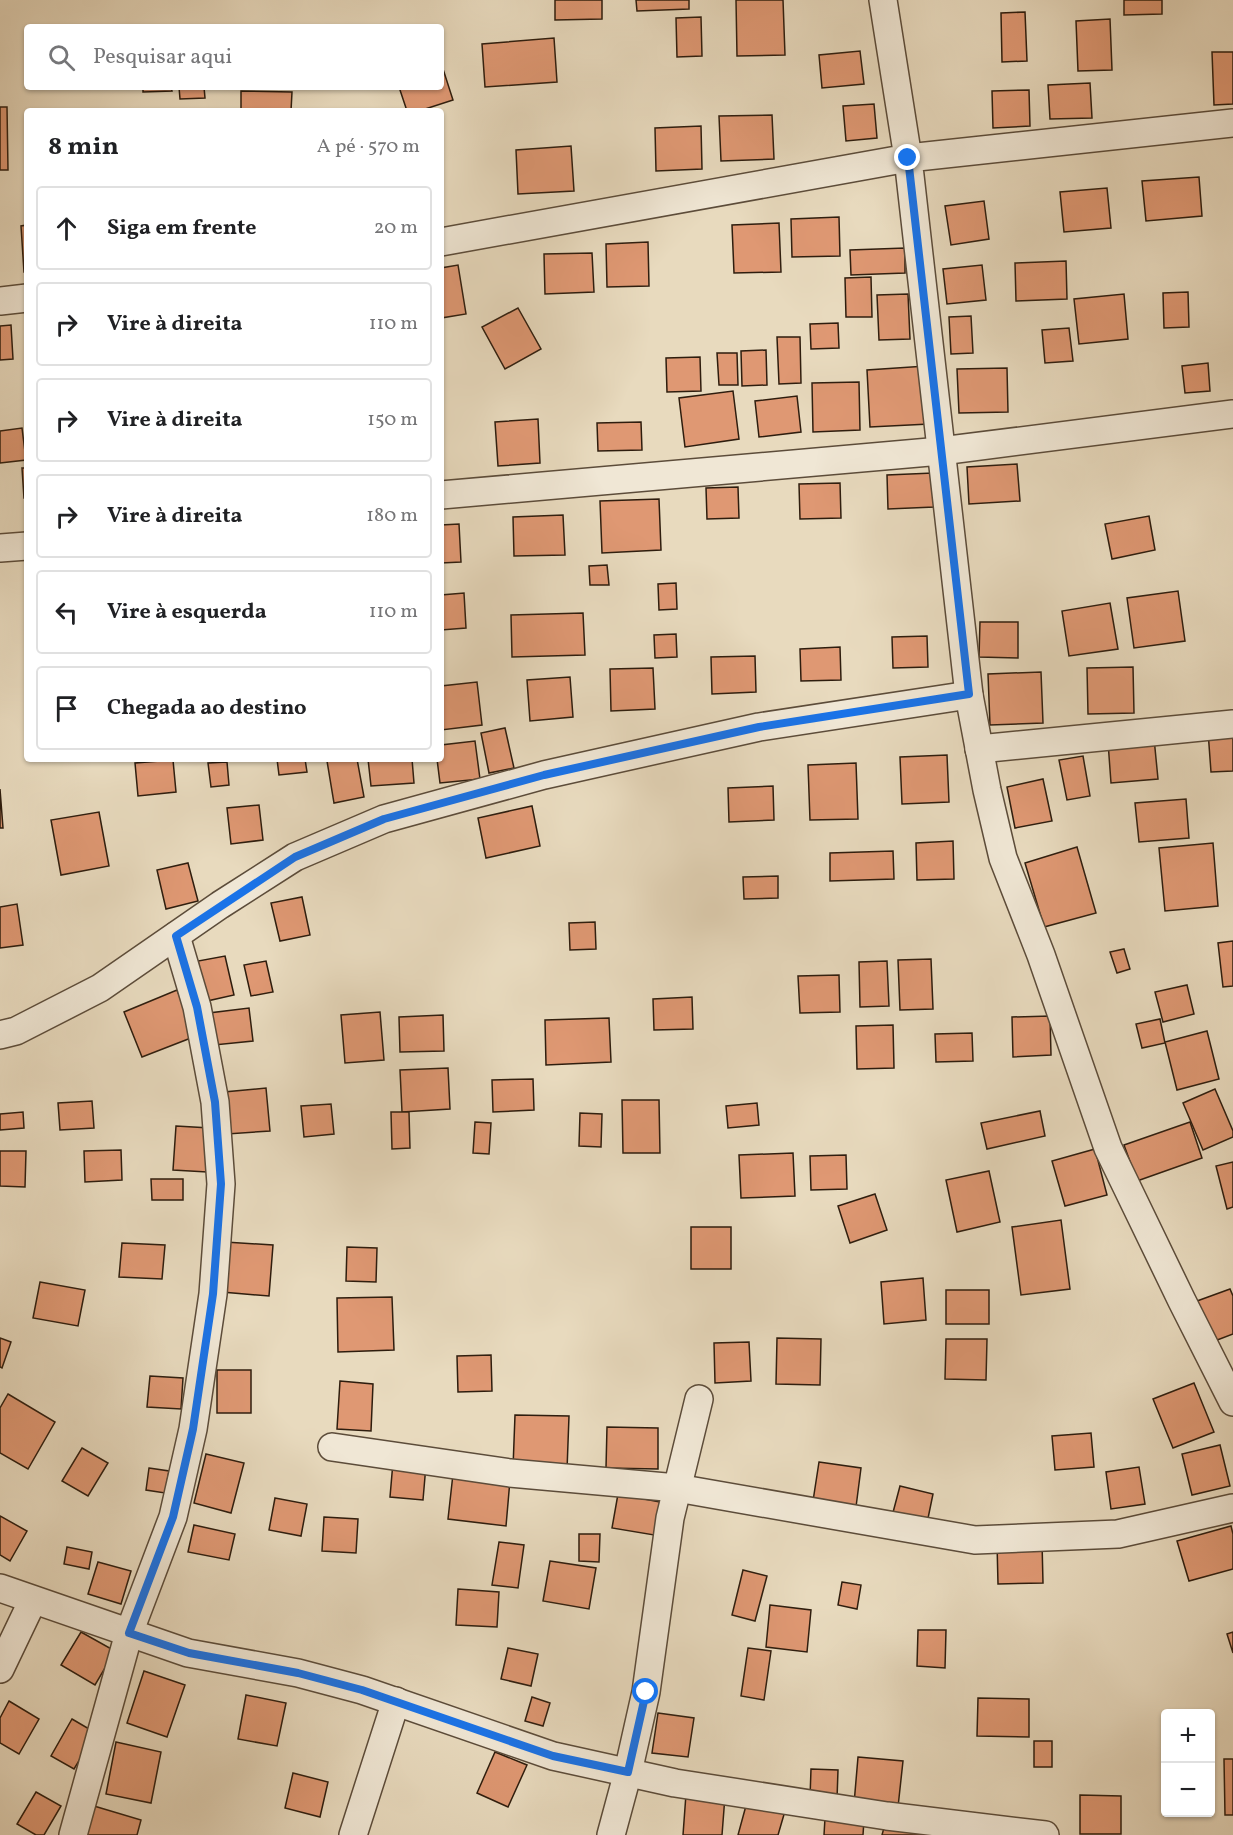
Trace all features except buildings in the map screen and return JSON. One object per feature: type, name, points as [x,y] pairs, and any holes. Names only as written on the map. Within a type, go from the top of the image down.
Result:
[{"type":"street","points":[[883,0],[908,158],[969,694],[1004,858],[1041,955],[1108,1148],[1233,1402]]},
{"type":"street","points":[[444,241],[908,158],[1233,123]]},
{"type":"street","points":[[0,301],[24,298]]},
{"type":"street","points":[[444,495],[941,451],[1233,414]]},
{"type":"street","points":[[0,548],[24,546]]},
{"type":"street","points":[[0,1035],[16,1031],[100,988],[295,857],[384,819],[544,775],[759,727],[969,694]]},
{"type":"street","points":[[979,749],[1233,724]]},
{"type":"street","points":[[73,1835],[129,1633],[173,1517],[193,1429],[213,1294],[221,1184],[215,1102],[197,1007],[176,936]]},
{"type":"street","points":[[611,1835],[646,1692],[670,1518],[699,1399]]},
{"type":"street","points":[[332,1447],[510,1473],[676,1488],[975,1540],[1118,1534],[1233,1508]]},
{"type":"street","points":[[0,1588],[189,1653],[298,1673],[362,1690],[553,1756],[675,1783],[887,1816],[952,1830],[1045,1835]]},
{"type":"street","points":[[0,1669],[33,1600]]},
{"type":"street","points":[[353,1835],[396,1701]]},
{"type":"route","points":[[646,1692],[628,1772],[553,1756],[362,1690],[298,1673],[189,1653],[129,1633],[173,1517],[193,1429],[213,1294],[221,1184],[215,1102],[197,1007],[176,936],[295,857],[384,819],[544,775],[759,727],[969,694],[908,158]]}]
